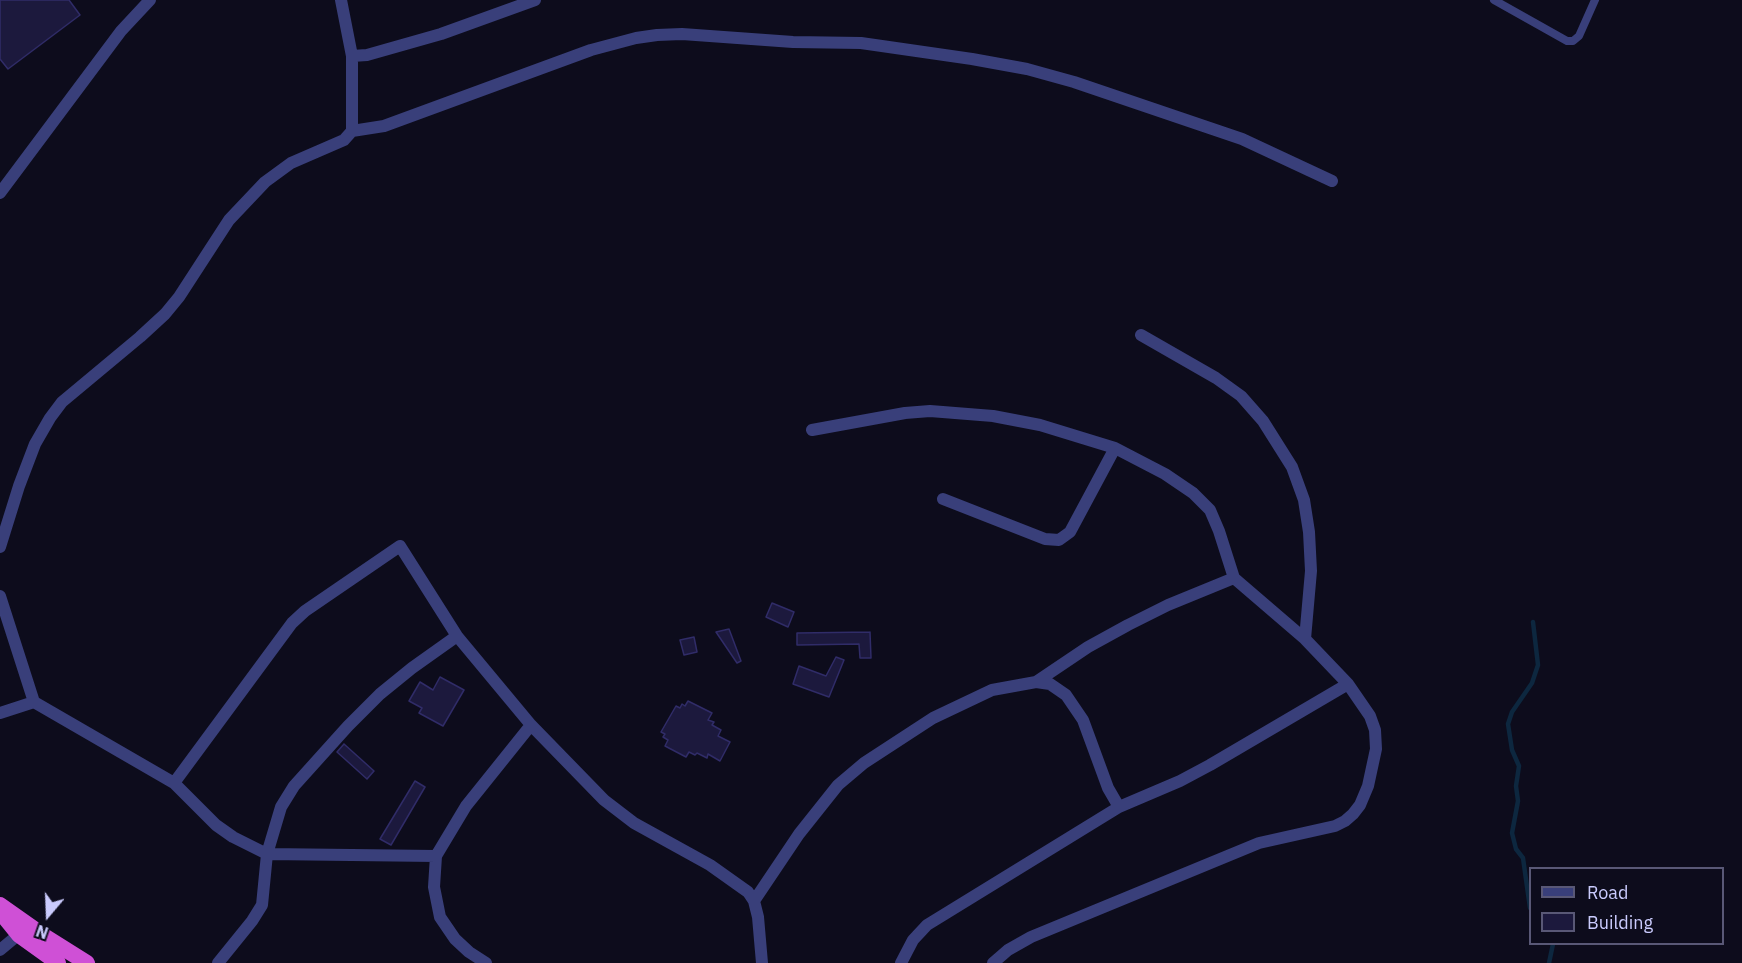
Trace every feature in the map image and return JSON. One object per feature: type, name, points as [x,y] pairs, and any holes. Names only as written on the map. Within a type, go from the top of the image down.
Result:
[{"type":"highway","points":[[0,905],[58,963]]},
{"type":"highway","points":[[0,910],[24,930],[87,963]]},
{"type":"street","points":[[0,193],[122,31],[150,0]]},
{"type":"street","points":[[341,0],[352,56],[352,131]]},
{"type":"street","points":[[352,56],[367,55],[441,34],[535,0]]},
{"type":"street","points":[[0,547],[35,444],[50,418],[62,402],[140,338],[165,314],[179,297],[229,220],[265,182],[291,163],[344,140],[352,131],[384,126],[591,50],[636,38],[682,34],[793,42],[861,43],[983,61],[1074,81],[1242,139],[1332,181]]},
{"type":"street","points":[[1141,335],[1216,378],[1241,396],[1263,421],[1292,467],[1304,500],[1309,532],[1311,571],[1305,639]]},
{"type":"street","points":[[812,430],[905,413],[961,412],[1016,419],[1115,448],[1165,474],[1193,493],[1210,510],[1234,578],[1305,639],[1347,684],[1370,716],[1375,730],[1376,749],[1368,786],[1360,805],[1345,821],[1335,826],[1259,843],[1031,937],[1008,950],[993,963]]},
{"type":"street","points":[[943,499],[1045,539],[1059,540],[1070,532],[1115,448]]},
{"type":"street","points":[[174,783],[292,623],[305,611],[400,546],[457,636],[531,725],[604,800],[624,816],[743,888],[754,901],[761,937],[762,963]]},
{"type":"street","points":[[1036,682],[1119,629],[1168,605],[1234,578]]},
{"type":"street","points":[[0,596],[34,702],[174,783],[216,825],[233,837],[267,854],[436,856]]},
{"type":"street","points":[[218,963],[258,914],[264,894],[267,854],[281,807],[294,786],[380,694],[457,636]]},
{"type":"street","points":[[754,901],[799,834],[838,785],[864,764],[933,718],[977,696],[999,688],[1036,682],[1050,684],[1058,689],[1075,706],[1088,730],[1108,788],[1119,807]]},
{"type":"street","points":[[901,963],[913,940],[927,925],[1119,807],[1200,770],[1347,684]]},
{"type":"street","points":[[0,713],[34,702]]},
{"type":"street","points":[[486,963],[455,939],[440,917],[434,887],[436,856],[466,806],[531,725]]},
{"type":"street","points":[[0,950],[24,930]]},
{"type":"lane","points":[[1494,0],[1567,41],[1573,41],[1580,36],[1595,0]]},
{"type":"building","points":[[0,0],[69,0],[80,15],[8,69],[0,59]]},
{"type":"building","points":[[772,603],[794,612],[788,627],[766,617]]},
{"type":"building","points":[[729,629],[741,661],[737,663],[716,632]]},
{"type":"building","points":[[870,632],[871,658],[860,658],[859,644],[797,645],[797,633]]},
{"type":"building","points":[[694,637],[697,652],[684,655],[680,640]]},
{"type":"building","points":[[836,657],[844,660],[829,697],[793,684],[799,666],[826,676]]},
{"type":"building","points":[[440,677],[464,690],[443,726],[419,713],[422,708],[409,701],[420,682],[433,690]]},
{"type":"building","points":[[688,701],[712,713],[708,720],[714,722],[712,725],[721,730],[718,736],[730,742],[720,761],[708,754],[707,758],[689,752],[686,757],[665,746],[668,740],[661,732],[676,706],[680,708],[682,704],[685,706]]},
{"type":"building","points":[[344,744],[374,771],[367,779],[337,752]]},
{"type":"building","points":[[415,781],[425,787],[391,845],[380,839]]},
{"type":"waterway","points":[[1529,901],[1523,858],[1516,849],[1512,833],[1518,801],[1516,786],[1519,766],[1512,750],[1508,724],[1512,712],[1532,683],[1538,665],[1533,622]]},
{"type":"waterway","points":[[1549,963],[1553,945]]}]
